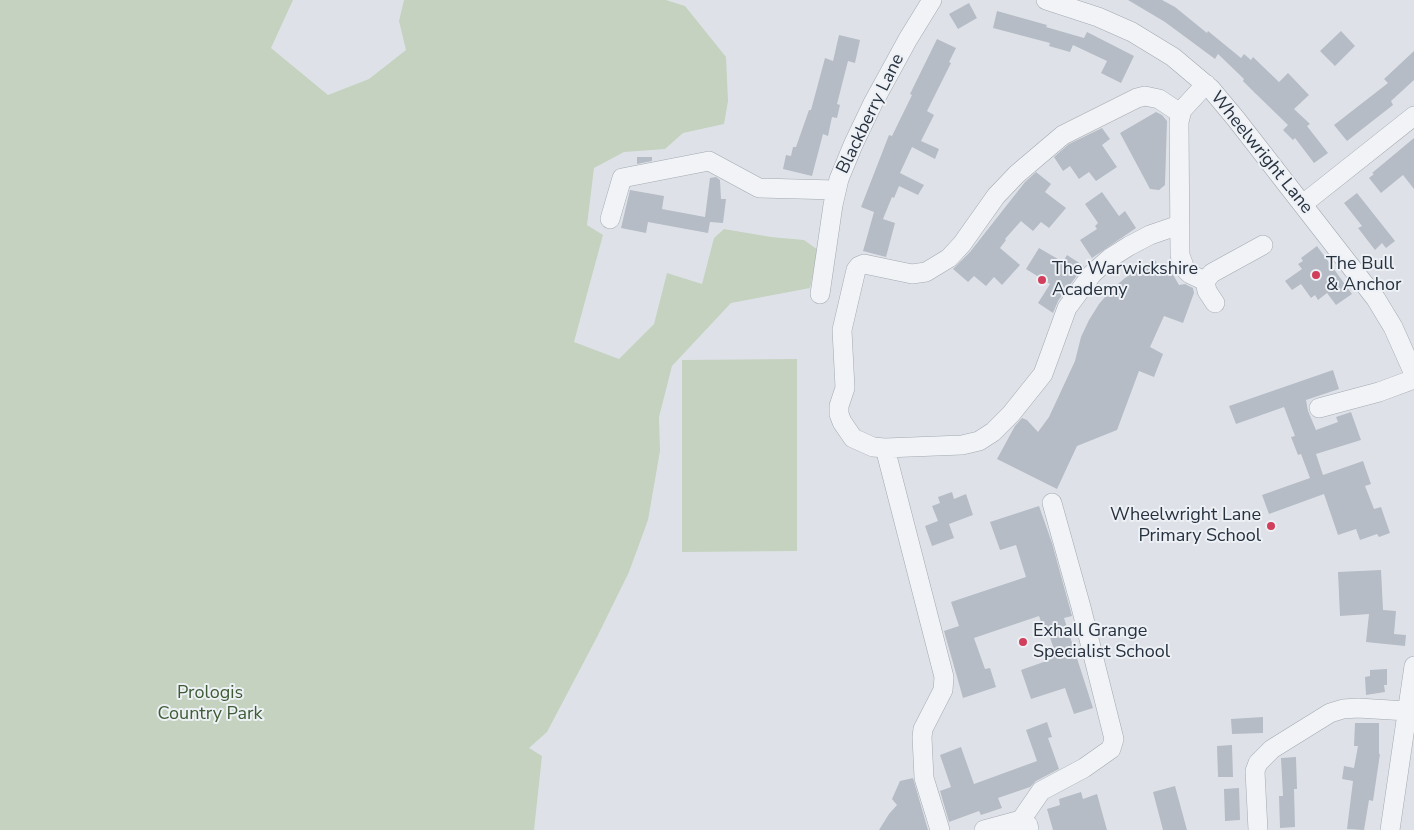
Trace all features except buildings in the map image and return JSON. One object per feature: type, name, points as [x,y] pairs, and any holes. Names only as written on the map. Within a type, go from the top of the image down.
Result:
[{"type":"street","name":"Blackberry Lane","points":[[820,294],[836,190],[852,145],[908,39],[932,0]]},
{"type":"street","name":"Wheelwright Lane","points":[[1046,0],[1098,16],[1132,32],[1173,57],[1206,84],[1236,119],[1376,299],[1398,336],[1414,374]]},
{"type":"street","points":[[1206,84],[1180,113],[1179,246],[1182,262],[1190,274],[1204,281],[1207,291],[1215,303]]},
{"type":"street","points":[[1179,225],[1150,235],[1129,246],[1110,258],[1092,274],[1067,308],[1042,374],[1019,404],[993,432],[978,441],[962,446],[885,448],[873,447],[853,438],[845,427],[839,414],[839,406],[845,388],[842,330],[856,270],[864,264],[912,274],[926,272],[936,267],[962,244],[996,196],[1017,174],[1062,136],[1084,123],[1145,96],[1159,99],[1180,113]]},
{"type":"street","points":[[1303,204],[1414,116]]},
{"type":"street","points":[[610,219],[622,178],[709,161],[759,188],[836,190]]},
{"type":"street","points":[[1204,281],[1212,273],[1263,245]]},
{"type":"street","points":[[1319,408],[1379,392],[1414,379]]},
{"type":"street","points":[[885,448],[944,677],[943,690],[923,729],[922,737],[924,778],[940,830]]},
{"type":"street","points":[[984,830],[1025,825],[1041,791],[1084,768],[1112,749],[1114,739],[1052,502]]},
{"type":"street","points":[[1390,830],[1409,719],[1414,666]]},
{"type":"street","points":[[1258,830],[1255,771],[1258,763],[1272,749],[1330,713],[1343,708],[1358,708],[1409,719]]},
{"type":"green space","name":"Prologis Country Park","points":[[0,0],[293,0],[271,48],[328,95],[369,79],[406,50],[399,21],[404,0],[666,0],[685,6],[726,57],[728,101],[724,124],[683,133],[665,149],[624,152],[594,168],[587,225],[603,235],[574,342],[619,359],[654,324],[667,273],[702,284],[714,238],[724,229],[771,237],[804,240],[818,250],[810,288],[731,303],[672,366],[659,417],[660,451],[648,520],[629,572],[547,732],[529,748],[542,756],[534,830],[0,830]]},
{"type":"green space","points":[[797,359],[797,551],[682,552],[682,360]]},
{"type":"place","name":"The Bull & Anchor","points":[[1316,275]]},
{"type":"place","name":"The Warwickshire Academy","points":[[1042,280]]},
{"type":"place","name":"Wheelwright Lane Primary School","points":[[1271,526]]},
{"type":"place","name":"Exhall Grange Specialist School","points":[[1023,642]]}]
